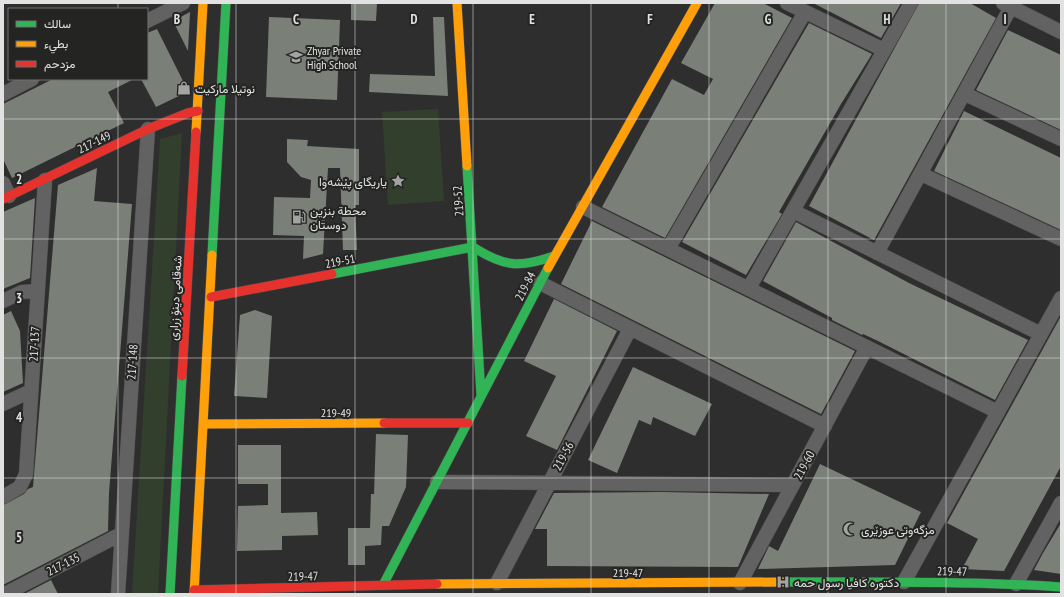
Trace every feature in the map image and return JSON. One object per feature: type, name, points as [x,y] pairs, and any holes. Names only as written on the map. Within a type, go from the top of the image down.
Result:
[{"type":"street","points":[[148,20],[183,3]]},
{"type":"street","name":"شەقامی دینۆ زراری","points":[[170,594],[203,3]]},
{"type":"street","points":[[194,592],[226,3]]},
{"type":"street","name":"219-52","points":[[457,3],[481,397]]},
{"type":"street","name":"219-84","points":[[383,585],[554,256],[697,3]]},
{"type":"street","points":[[787,3],[884,50]]},
{"type":"street","points":[[749,288],[911,3]]},
{"type":"street","points":[[878,253],[965,94],[1007,5],[1061,32]]},
{"type":"street","points":[[668,249],[805,12]]},
{"type":"street","points":[[3,94],[30,80]]},
{"type":"street","points":[[965,94],[1061,139]]},
{"type":"street","name":"217-149","points":[[6,197],[45,180],[148,129],[188,113],[198,111]]},
{"type":"street","name":"217-148","points":[[118,594],[148,129]]},
{"type":"street","points":[[921,174],[1061,239]]},
{"type":"street","name":"217-137","points":[[3,497],[20,487],[25,479],[45,180]]},
{"type":"street","points":[[3,183],[6,197]]},
{"type":"street","points":[[583,206],[998,412]]},
{"type":"street","points":[[793,211],[1041,334]]},
{"type":"street","points":[[473,247],[487,257],[506,264],[519,266],[532,264],[554,256]]},
{"type":"street","name":"219-51","points":[[211,297],[473,247]]},
{"type":"street","points":[[540,283],[825,426]]},
{"type":"street","points":[[3,301],[22,292],[37,291]]},
{"type":"street","points":[[904,582],[1061,298]]},
{"type":"street","name":"219-56","points":[[497,583],[630,329]]},
{"type":"street","name":"219-60","points":[[740,583],[867,347]]},
{"type":"street","points":[[3,404],[31,391]]},
{"type":"street","name":"219-49","points":[[204,424],[468,423]]},
{"type":"street","points":[[437,482],[793,484]]},
{"type":"street","points":[[1016,584],[1061,503]]},
{"type":"street","name":"217-135","points":[[4,594],[121,534]]},
{"type":"street","name":"219-47","points":[[194,592],[335,591],[383,585],[434,589],[497,583],[567,589],[663,589],[740,583],[763,589],[851,588],[904,582],[942,588],[1016,584],[1061,587]]},
{"type":"green space","points":[[438,109],[444,201],[388,205],[382,112]]},
{"type":"green space","points":[[182,133],[158,594],[132,594],[160,139]]},
{"type":"building","points":[[351,3],[377,3],[376,21],[351,20]]},
{"type":"building","points":[[715,3],[763,3],[792,18],[665,238],[602,207],[672,79],[704,95],[713,79],[681,63]]},
{"type":"building","points":[[813,3],[901,3],[881,38]]},
{"type":"building","points":[[919,3],[970,3],[996,18],[874,240],[809,206]]},
{"type":"building","points":[[190,12],[188,51],[173,21]]},
{"type":"building","points":[[269,17],[340,20],[337,100],[266,97]]},
{"type":"building","points":[[433,17],[444,17],[448,96],[369,92],[370,74],[435,76]]},
{"type":"building","points":[[809,23],[872,54],[841,104],[779,212],[782,214],[746,275],[682,242]]},
{"type":"building","points":[[157,29],[186,87],[185,93],[156,107],[142,80],[148,80],[148,33]]},
{"type":"building","points":[[1008,30],[1061,55],[1061,130],[976,90]]},
{"type":"building","points":[[51,80],[132,80],[108,92],[124,123],[12,178],[3,159],[3,104]]},
{"type":"building","points":[[964,111],[1061,158],[1061,230],[934,171]]},
{"type":"building","points":[[287,139],[308,140],[307,146],[359,149],[359,205],[355,205],[357,250],[343,250],[340,168],[328,168],[323,254],[303,259],[304,236],[273,235],[274,197],[310,198],[311,180],[301,177],[287,162]]},
{"type":"building","points":[[97,168],[94,201],[132,204],[109,493],[108,531],[3,585],[3,505],[24,494],[28,489],[33,487],[58,185]]},
{"type":"building","points":[[35,198],[30,278],[3,289],[3,212]]},
{"type":"building","points":[[592,221],[855,351],[821,414],[561,284]]},
{"type":"building","points":[[796,222],[909,283],[1028,340],[995,400],[878,341],[832,320],[832,318],[763,281]]},
{"type":"building","points":[[554,299],[617,331],[557,450],[526,436],[556,376],[524,361]]},
{"type":"building","points":[[255,310],[272,316],[267,398],[234,396],[240,315]]},
{"type":"building","points":[[11,311],[20,331],[23,383],[3,392],[3,315]]},
{"type":"building","points":[[1061,316],[1061,466],[1004,571],[962,569],[978,539],[947,523]]},
{"type":"building","points":[[633,367],[712,404],[695,436],[653,417],[651,425],[639,420],[617,473],[588,460]]},
{"type":"building","points":[[376,434],[408,435],[406,487],[389,526],[382,526],[381,545],[365,546],[365,565],[348,565],[348,528],[370,528],[371,494],[374,494]]},
{"type":"building","points":[[238,445],[281,445],[281,513],[317,512],[318,535],[282,536],[282,550],[237,551],[238,506],[268,505],[268,484],[238,484]]},
{"type":"building","name":"مزگه‌وتی عوزێری","points":[[820,464],[921,512],[895,565],[758,569],[769,546],[778,551]]},
{"type":"building","points":[[662,492],[769,494],[738,567],[547,566],[547,529],[535,529],[554,493]]},
{"type":"building","points":[[1061,523],[1061,574],[1034,570],[1043,553]]},
{"type":"building","points":[[51,580],[58,594],[24,594]]},
{"type":"traffic: fast","points":[[212,255],[226,3]]},
{"type":"traffic: fast","points":[[467,166],[481,395]]},
{"type":"traffic: fast","points":[[332,274],[473,247],[494,259],[512,264],[522,264],[554,256]]},
{"type":"traffic: fast","points":[[383,585],[548,268]]},
{"type":"traffic: fast","points":[[170,594],[182,376]]},
{"type":"traffic: fast","points":[[785,582],[958,583],[1061,587]]},
{"type":"traffic: slow","points":[[196,132],[203,3]]},
{"type":"traffic: slow","points":[[457,3],[467,166]]},
{"type":"traffic: slow","points":[[548,268],[697,3]]},
{"type":"traffic: slow","points":[[194,594],[212,255]]},
{"type":"traffic: slow","points":[[204,424],[384,423]]},
{"type":"traffic: slow","points":[[437,584],[785,582]]},
{"type":"traffic: jam","points":[[3,199],[148,129],[188,113],[198,111]]},
{"type":"traffic: jam","points":[[182,376],[196,132]]},
{"type":"traffic: jam","points":[[211,297],[332,274]]},
{"type":"traffic: jam","points":[[384,423],[468,423]]},
{"type":"traffic: jam","points":[[194,590],[437,584]]},
{"type":"place","name":"Zhyar Private High School","points":[[296,57]]},
{"type":"place","name":"نوتیلا مارکیت","points":[[184,88]]},
{"type":"place","name":"یاریگای پێشەوا","points":[[398,181]]},
{"type":"place","name":"محطة بنزين دوستان","points":[[299,217]]},
{"type":"place","name":"مزگه‌وتی عوزێری","points":[[850,529]]},
{"type":"place","name":"دکتورە کافیا رسول حمە","points":[[783,582]]}]
